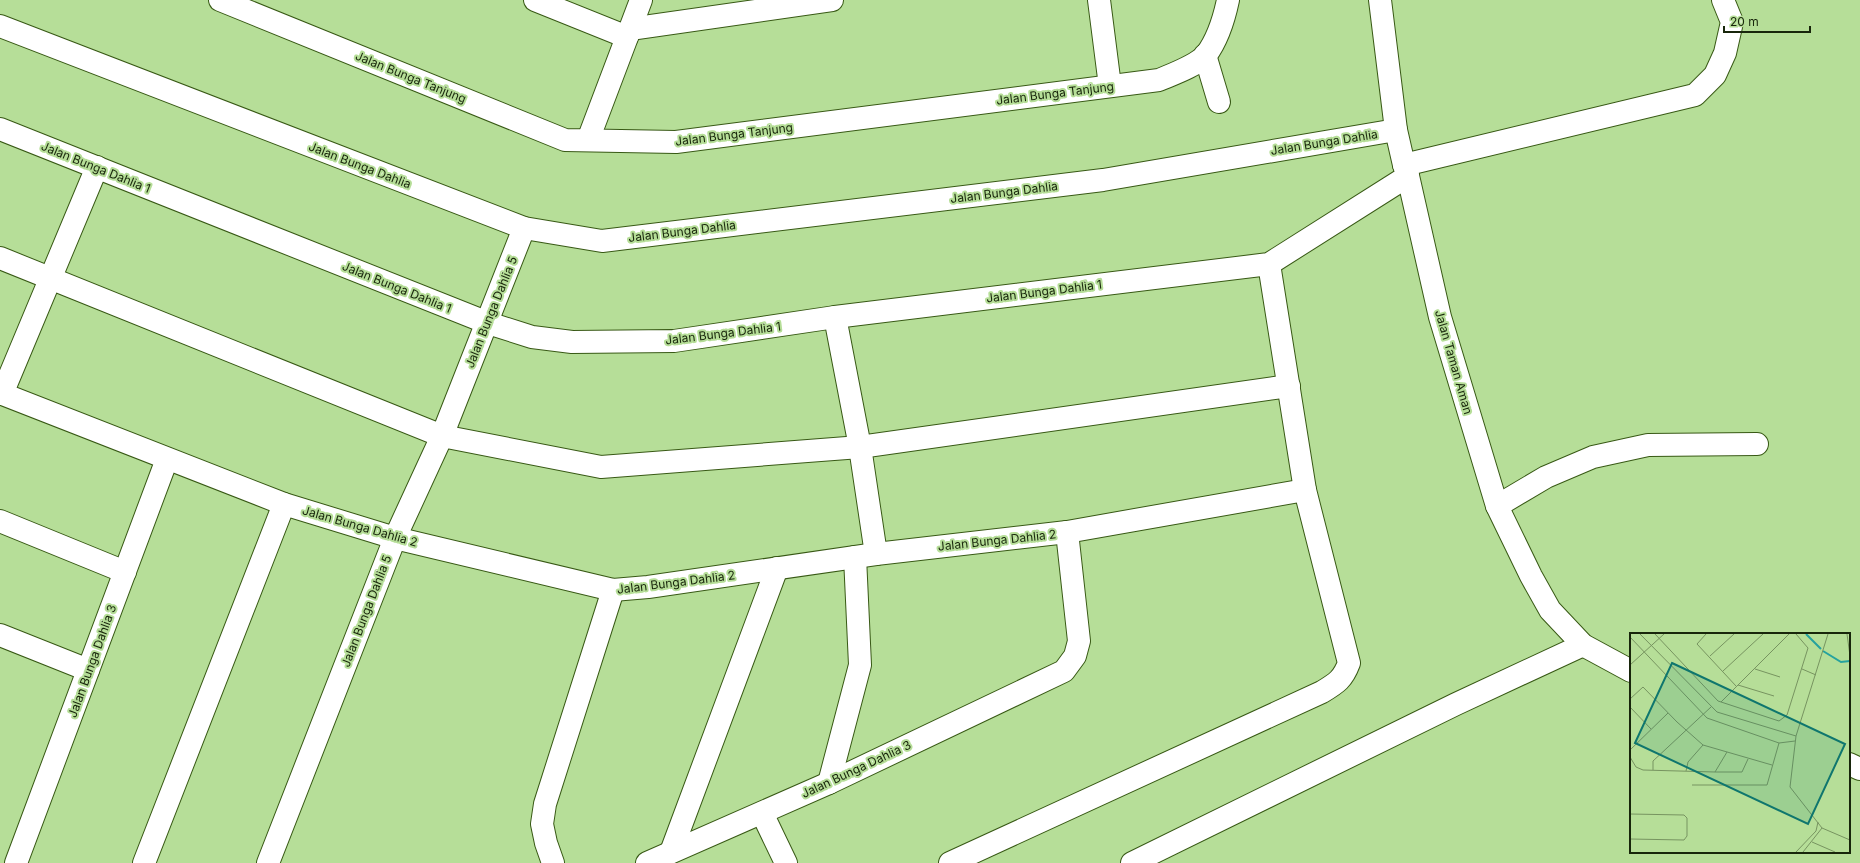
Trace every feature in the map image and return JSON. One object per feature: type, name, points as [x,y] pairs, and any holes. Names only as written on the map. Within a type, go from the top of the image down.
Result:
[{"type":"street","name":"Jalan Bunga Tanjung","points":[[220,0],[248,5],[565,140],[676,142],[1159,80],[1183,70],[1205,55],[1217,36],[1228,0]]},
{"type":"street","points":[[535,0],[629,33],[832,0]]},
{"type":"street","points":[[588,140],[641,0]]},
{"type":"street","points":[[1099,0],[1110,86]]},
{"type":"street","name":"Jalan Taman Aman","points":[[1380,0],[1396,130],[1440,316],[1497,506],[1531,576],[1550,610],[1583,645],[1630,670]]},
{"type":"street","name":"Jalan Bunga Dahlia 1","points":[[0,129],[488,323],[532,337],[572,342],[674,341],[835,317],[1269,264],[1406,171],[1696,95],[1715,76],[1725,53],[1732,22],[1723,0]]},
{"type":"street","name":"Jalan Bunga Dahlia","points":[[0,26],[524,228],[602,241],[1103,180],[1396,130]]},
{"type":"street","points":[[1205,55],[1219,102]]},
{"type":"street","points":[[1,394],[97,167]]},
{"type":"street","name":"Jalan Bunga Dahlia 5","points":[[268,863],[395,538],[442,436],[488,323],[524,228]]},
{"type":"street","points":[[0,258],[442,436],[601,467],[860,447],[1289,386]]},
{"type":"street","points":[[950,863],[1224,738],[1322,692],[1339,682],[1349,662],[1305,490],[1269,264]]},
{"type":"street","points":[[829,783],[860,665],[866,555],[860,447],[835,317]]},
{"type":"street","name":"Jalan Bunga Dahlia 2","points":[[1,394],[284,504],[395,538],[613,590],[648,587],[866,555],[1066,532],[1305,490]]},
{"type":"street","points":[[1497,506],[1546,477],[1593,457],[1648,444],[1757,444]]},
{"type":"street","name":"Jalan Bunga Dahlia 3","points":[[16,863],[167,458]]},
{"type":"street","points":[[144,863],[284,504]]},
{"type":"street","points":[[0,521],[125,572]]},
{"type":"street","name":"Jalan Bunga Dahlia 3","points":[[647,863],[829,783],[1064,671],[1075,656],[1079,641],[1066,532]]},
{"type":"street","points":[[671,852],[777,568]]},
{"type":"street","points":[[553,863],[546,843],[542,824],[545,804],[613,590]]},
{"type":"street","points":[[0,635],[88,670]]},
{"type":"street","points":[[1132,863],[1456,704],[1583,645]]},
{"type":"street","points":[[1850,764],[1860,768]]},
{"type":"street","points":[[762,813],[786,863]]}]
